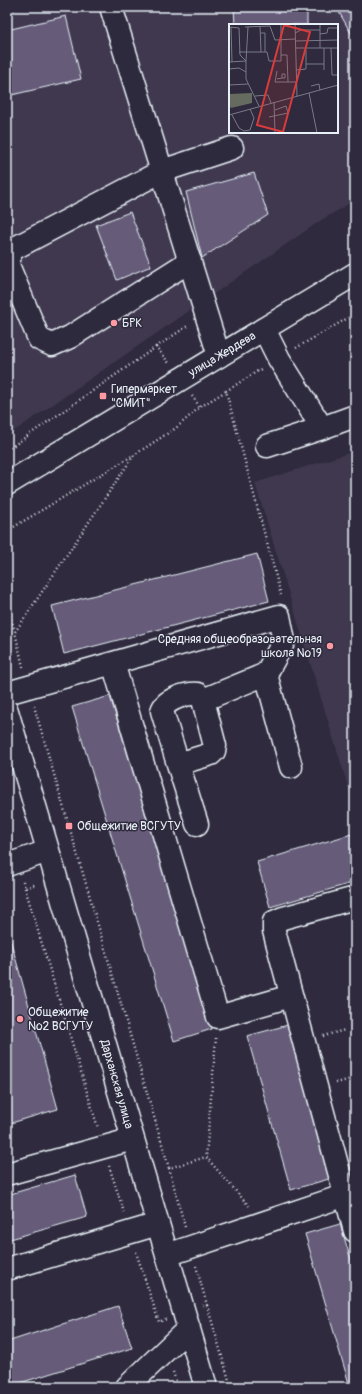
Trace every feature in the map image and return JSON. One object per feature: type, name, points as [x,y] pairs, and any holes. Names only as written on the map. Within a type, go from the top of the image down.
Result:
[{"type":"street","points":[[111,7],[219,356]]},
{"type":"street","points":[[190,261],[70,337],[52,346],[39,338],[8,265],[11,250],[162,170],[232,148]]},
{"type":"street","name":"улица Жердева","points":[[7,484],[355,274]]},
{"type":"street","points":[[264,329],[279,358],[322,428]]},
{"type":"street","points":[[267,446],[355,416]]},
{"type":"street","points":[[7,693],[279,616],[284,641],[266,674],[203,700]]},
{"type":"street","points":[[113,663],[218,1018],[291,996]]},
{"type":"street","points":[[266,674],[291,767]]},
{"type":"street","points":[[178,764],[211,754],[214,751],[215,746],[203,700],[198,694],[170,700],[163,706],[162,711],[178,764],[197,824]]},
{"type":"street","name":"Дарханская улица","points":[[7,711],[206,1387]]},
{"type":"street","points":[[7,865],[48,851]]},
{"type":"street","points":[[355,898],[283,918],[274,922],[274,931],[291,996],[350,1194],[355,1230]]},
{"type":"street","points":[[7,1174],[133,1139]]},
{"type":"street","points":[[168,1255],[350,1194]]},
{"type":"street","points":[[7,1269],[158,1224]]},
{"type":"street","points":[[127,1387],[189,1328]]},
{"type":"path","points":[[7,450],[206,313]]},
{"type":"path","points":[[156,347],[182,379],[200,408]]},
{"type":"path","points":[[7,531],[134,455],[176,428],[200,408],[226,391],[284,605],[279,616]]},
{"type":"path","points":[[15,632],[134,455]]},
{"type":"path","points":[[7,608],[15,632],[28,687],[191,1247]]},
{"type":"path","points":[[218,1018],[206,1156],[264,1222]]},
{"type":"path","points":[[169,1168],[206,1156]]},
{"type":"path","points":[[207,1305],[231,1387]]},
{"type":"shaded area","points":[[7,7],[355,7],[355,200],[320,221],[7,436]]},
{"type":"shaded area","name":"Средняя общеобразовательная школа №19","points":[[355,451],[355,809],[255,483]]},
{"type":"building","points":[[7,7],[23,7],[7,11]]},
{"type":"building","points":[[234,7],[307,7],[307,24],[235,24]]},
{"type":"building","points":[[336,7],[355,7],[355,40]]},
{"type":"building","points":[[66,16],[81,79],[7,96],[7,30]]},
{"type":"building","points":[[254,173],[268,215],[202,258],[186,192]]},
{"type":"building","points":[[130,212],[151,266],[117,280],[96,225]]},
{"type":"building","points":[[257,554],[269,601],[64,654],[52,606]]},
{"type":"building","points":[[110,696],[212,1029],[174,1041],[72,707]]},
{"type":"building","points":[[355,833],[355,882],[270,907],[257,862]]},
{"type":"building","name":"Общежитие №2 ВСГУТУ","points":[[7,928],[58,1109],[8,1124],[7,1120]]},
{"type":"building","points":[[288,1025],[332,1178],[291,1190],[247,1036]]},
{"type":"building","points":[[75,1175],[87,1217],[7,1240],[7,1195]]},
{"type":"building","points":[[340,1224],[355,1273],[355,1387],[350,1387],[305,1234]]},
{"type":"building","points":[[118,1306],[132,1348],[7,1387],[7,1342]]},
{"type":"place","name":"БРК","points":[[114,323]]},
{"type":"place","name":"Гипермаркет \"СМИТ\"","points":[[103,396]]},
{"type":"place","name":"Средняя общеобразовательная школа №19","points":[[330,646]]},
{"type":"place","name":"Общежитие ВСГУТУ","points":[[69,826]]},
{"type":"place","name":"Общежитие №2 ВСГУТУ","points":[[20,1019]]}]
